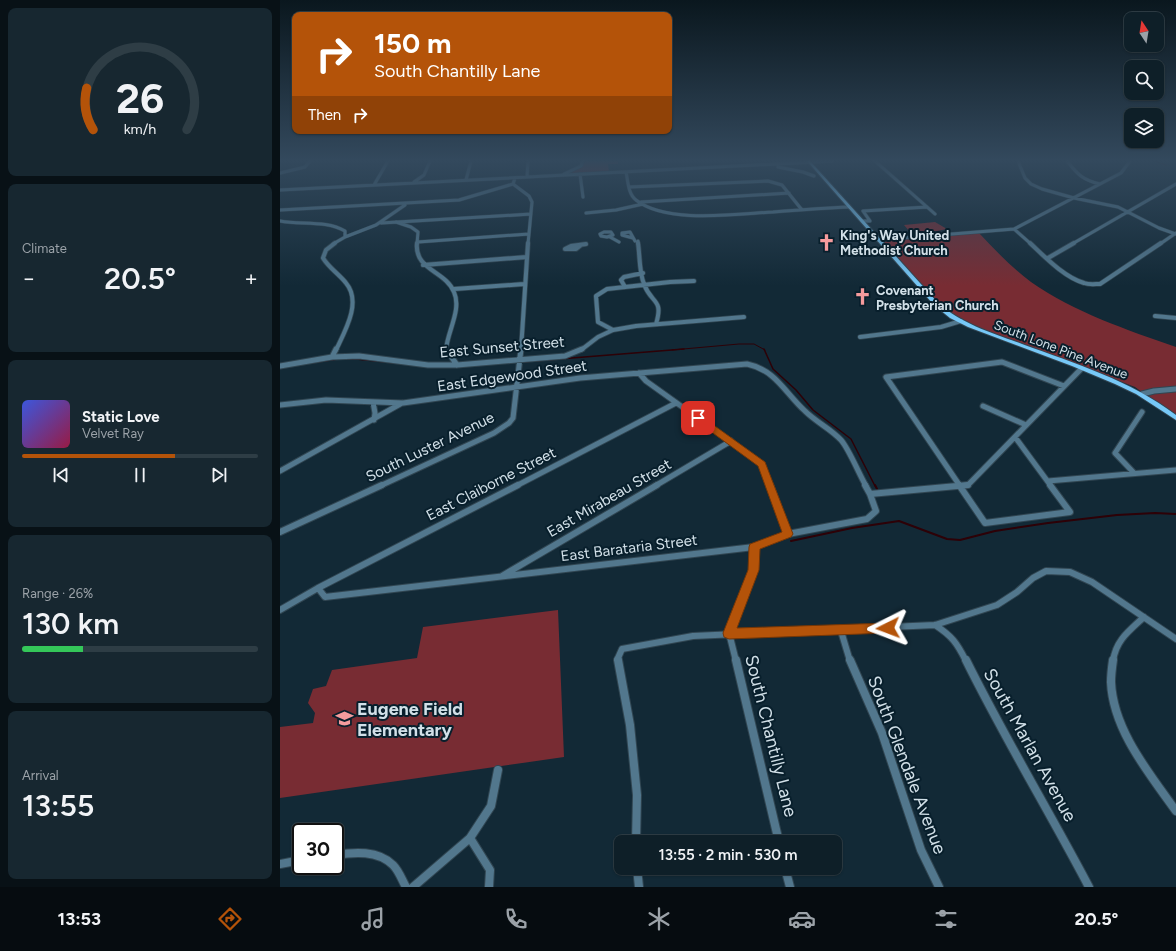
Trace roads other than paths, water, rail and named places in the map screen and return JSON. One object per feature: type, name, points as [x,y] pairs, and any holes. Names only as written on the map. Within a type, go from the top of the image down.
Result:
[{"type":"main road","name":"South Lone Pine Avenue","points":[[845,202],[936,304],[961,321],[1114,381],[1142,394],[1176,418]]},
{"type":"street","points":[[280,210],[421,202]]},
{"type":"street","name":"South Luster Avenue","points":[[280,532],[503,428],[513,418],[520,362],[524,284],[532,202]]},
{"type":"street","points":[[586,213],[616,210],[642,203],[651,202]]},
{"type":"street","points":[[796,202],[802,210]]},
{"type":"street","points":[[922,202],[935,214]]},
{"type":"street","points":[[878,240],[1014,229],[1065,202]]},
{"type":"street","points":[[1095,202],[1129,211],[1153,225],[1176,233]]},
{"type":"street","points":[[1048,258],[1144,202]]},
{"type":"street","points":[[332,357],[353,308],[353,294],[347,284],[327,266],[322,258],[324,251],[345,237],[359,233],[381,223],[398,207],[411,203]]},
{"type":"street","points":[[642,203],[658,210],[708,215],[849,207]]},
{"type":"street","points":[[862,221],[870,221],[863,212],[927,207]]},
{"type":"street","points":[[381,223],[531,214]]},
{"type":"street","points":[[280,221],[297,224],[331,225],[345,231],[345,237]]},
{"type":"street","points":[[396,222],[412,227],[418,232],[416,252],[423,265],[447,281],[454,289],[456,300],[446,349],[457,365]]},
{"type":"street","points":[[1014,229],[1069,275],[1081,282],[1089,284],[1100,284],[1176,233]]},
{"type":"street","points":[[418,242],[529,234]]},
{"type":"street","points":[[610,237],[619,242]]},
{"type":"street","points":[[635,240],[643,273],[644,285],[660,305],[660,315],[656,324]]},
{"type":"street","points":[[581,245],[586,244]]},
{"type":"street","points":[[423,265],[527,257]]},
{"type":"street","points":[[625,287],[621,280],[643,273]]},
{"type":"street","points":[[613,330],[598,322],[596,296],[602,291],[625,287],[694,281]]},
{"type":"street","points":[[454,289],[524,284]]},
{"type":"street","points":[[1155,316],[1176,318]]},
{"type":"street","name":"East Sunset Street","points":[[280,366],[332,357],[359,356],[428,365],[520,362],[565,356],[580,350],[598,337],[613,330],[656,324],[697,322],[744,317]]},
{"type":"street","points":[[860,337],[941,327],[961,321]]},
{"type":"street","points":[[1014,437],[1070,512],[985,523],[962,486],[886,377],[1002,362],[1064,386]]},
{"type":"street","name":"East Edgewood Street","points":[[280,405],[327,400],[403,402],[580,378],[748,364],[765,370],[785,388],[804,411],[841,440],[870,494]]},
{"type":"street","points":[[870,494],[968,485],[1081,368]]},
{"type":"street","points":[[639,373],[646,381],[762,464],[788,534]]},
{"type":"street","points":[[1142,394],[1154,391],[1176,389]]},
{"type":"street","points":[[373,402],[375,413],[374,420]]},
{"type":"street","points":[[280,471],[374,420],[403,402]]},
{"type":"street","name":"East Claiborne Street","points":[[318,588],[676,403]]},
{"type":"street","points":[[983,406],[1026,425]]},
{"type":"street","points":[[1134,473],[1115,453],[1142,412]]},
{"type":"street","name":"East Mirabeau Street","points":[[500,577],[731,441]]},
{"type":"street","points":[[1048,481],[1176,470]]},
{"type":"street","name":"East Barataria Street","points":[[318,588],[324,597],[754,547],[788,534],[868,518],[876,511],[870,494]]},
{"type":"street","points":[[729,633],[754,570],[754,547]]},
{"type":"street","points":[[636,835],[637,795],[630,725],[618,658],[622,649],[693,636],[729,633],[935,626],[997,605],[1017,592],[1033,578],[1046,571],[1070,572],[1092,582],[1176,638]]},
{"type":"street","points":[[280,610],[318,588]]},
{"type":"street","points":[[1144,617],[1116,646],[1111,667],[1112,692],[1120,721],[1137,755],[1176,811]]},
{"type":"street","name":"South Marlan Avenue","points":[[935,626],[949,634],[957,643],[989,707],[1064,839],[1089,887]]},
{"type":"street","name":"South Glendale Avenue","points":[[841,630],[852,668],[882,733],[921,850],[939,887]]},
{"type":"street","name":"South Chantilly Lane","points":[[729,633],[777,835]]},
{"type":"street","points":[[413,887],[470,838],[491,806],[498,770]]},
{"type":"street","points":[[470,838],[490,870],[489,887]]},
{"type":"street","points":[[344,855],[366,854],[381,857],[393,865],[406,887]]},
{"type":"street","points":[[280,864],[292,862]]},
{"type":"street","points":[[638,875],[640,887]]},
{"type":"street","points":[[787,875],[790,887]]},
{"type":"waterway","points":[[676,350],[739,344],[754,344],[764,350]]},
{"type":"waterway","points":[[676,350],[684,349]]},
{"type":"waterway","points":[[522,362],[676,350]]},
{"type":"waterway","points":[[764,350],[773,369],[796,390],[813,410],[851,439],[875,486]]},
{"type":"waterway","points":[[311,363],[338,359],[356,359],[434,367]]},
{"type":"waterway","points":[[875,485],[877,489]]},
{"type":"waterway","points":[[791,541],[852,528],[899,521],[947,539],[960,540],[995,531],[1048,523],[1117,515],[1155,513],[1176,514]]},
{"type":"place","name":"King's Way United Methodist Church","points":[[827,242]]},
{"type":"place","name":"Covenant Presbyterian Church","points":[[863,297]]},
{"type":"place","name":"Eugene Field Elementary","points":[[344,719]]}]
